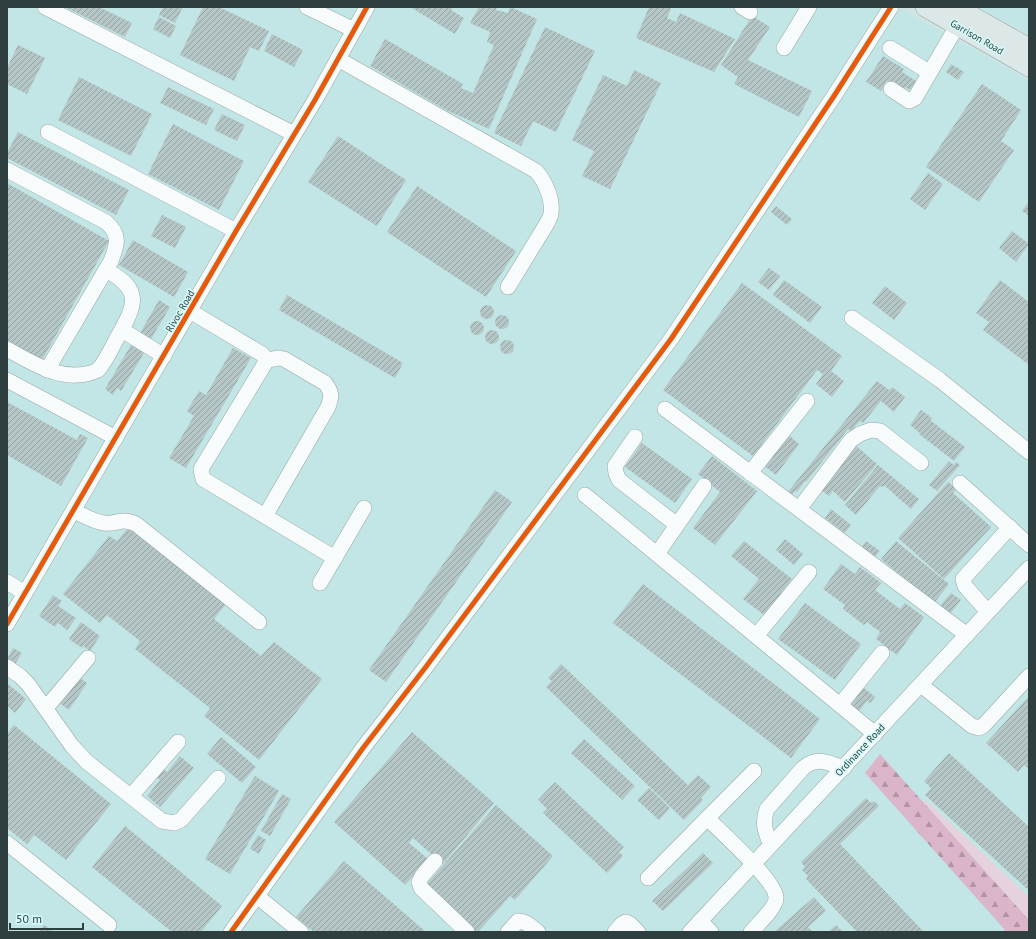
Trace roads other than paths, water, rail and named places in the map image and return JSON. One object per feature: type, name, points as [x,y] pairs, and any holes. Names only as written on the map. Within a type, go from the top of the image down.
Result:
[{"type":"main road","name":"Garrison Road","points":[[925,7],[962,13],[1029,48]]},
{"type":"main road","name":"Garrison Road","points":[[962,13],[1029,67]]},
{"type":"street","points":[[45,7],[294,134]]},
{"type":"street","points":[[308,7],[354,30]]},
{"type":"street","name":"Rivoc Road","points":[[7,624],[236,231],[315,100],[367,7]]},
{"type":"street","points":[[784,48],[809,7]]},
{"type":"street","points":[[238,929],[257,896],[363,748],[440,649],[671,339],[834,96],[891,7]]},
{"type":"street","points":[[891,89],[909,101],[915,98],[962,13]]},
{"type":"street","points":[[890,48],[929,72]]},
{"type":"street","points":[[338,60],[536,171],[543,179],[551,205],[551,215],[508,286]]},
{"type":"street","points":[[48,132],[236,231]]},
{"type":"street","points":[[7,170],[106,222],[112,227],[117,242],[106,270],[47,370]]},
{"type":"street","points":[[7,349],[38,366],[61,374],[73,375],[98,370],[122,330],[133,306],[133,298],[121,279],[106,270]]},
{"type":"street","points":[[190,310],[262,354],[267,360]]},
{"type":"street","points":[[852,318],[940,380],[1029,452]]},
{"type":"street","points":[[122,330],[164,356]]},
{"type":"street","points":[[265,516],[328,407],[332,397],[330,389],[325,383],[284,359],[279,358],[267,360],[201,469],[203,479],[335,558]]},
{"type":"street","points":[[7,380],[116,438]]},
{"type":"street","points":[[750,473],[807,401]]},
{"type":"street","points":[[665,409],[967,634]]},
{"type":"street","points":[[799,509],[851,440],[860,434],[871,430],[880,431],[921,463]]},
{"type":"street","points":[[634,437],[615,466],[619,480],[677,525]]},
{"type":"street","points":[[960,483],[1029,545]]},
{"type":"street","points":[[657,554],[704,486]]},
{"type":"street","points":[[585,495],[875,734]]},
{"type":"street","points":[[320,583],[364,508]]},
{"type":"street","points":[[74,511],[104,524],[121,520],[136,524],[259,622]]},
{"type":"street","points":[[988,612],[965,586],[963,579],[1010,527]]},
{"type":"street","name":"Ordinance Road","points":[[690,932],[1029,568]]},
{"type":"street","points":[[756,636],[809,572]]},
{"type":"street","points":[[7,582],[25,593]]},
{"type":"street","points":[[840,705],[882,653]]},
{"type":"street","points":[[46,708],[88,658]]},
{"type":"street","points":[[7,667],[28,684],[72,746],[88,762],[162,821],[174,823],[181,820],[218,778]]},
{"type":"street","points":[[921,685],[972,726],[979,728],[984,725],[1029,676]]},
{"type":"street","points":[[130,796],[178,742]]},
{"type":"street","points":[[770,845],[764,825],[764,816],[767,809],[803,768],[809,763],[815,761],[844,768]]},
{"type":"street","points":[[648,878],[754,771]]},
{"type":"street","points":[[707,818],[753,864],[775,891],[775,905],[751,932]]},
{"type":"street","points":[[7,844],[108,925]]},
{"type":"street","points":[[435,861],[422,876],[419,882],[421,888],[467,932]]},
{"type":"street","points":[[257,896],[301,932]]},
{"type":"street","points":[[508,932],[518,921],[526,922],[538,932]]},
{"type":"street","points":[[700,921],[711,932]]},
{"type":"street","points":[[615,932],[622,924],[626,922],[638,932]]}]
